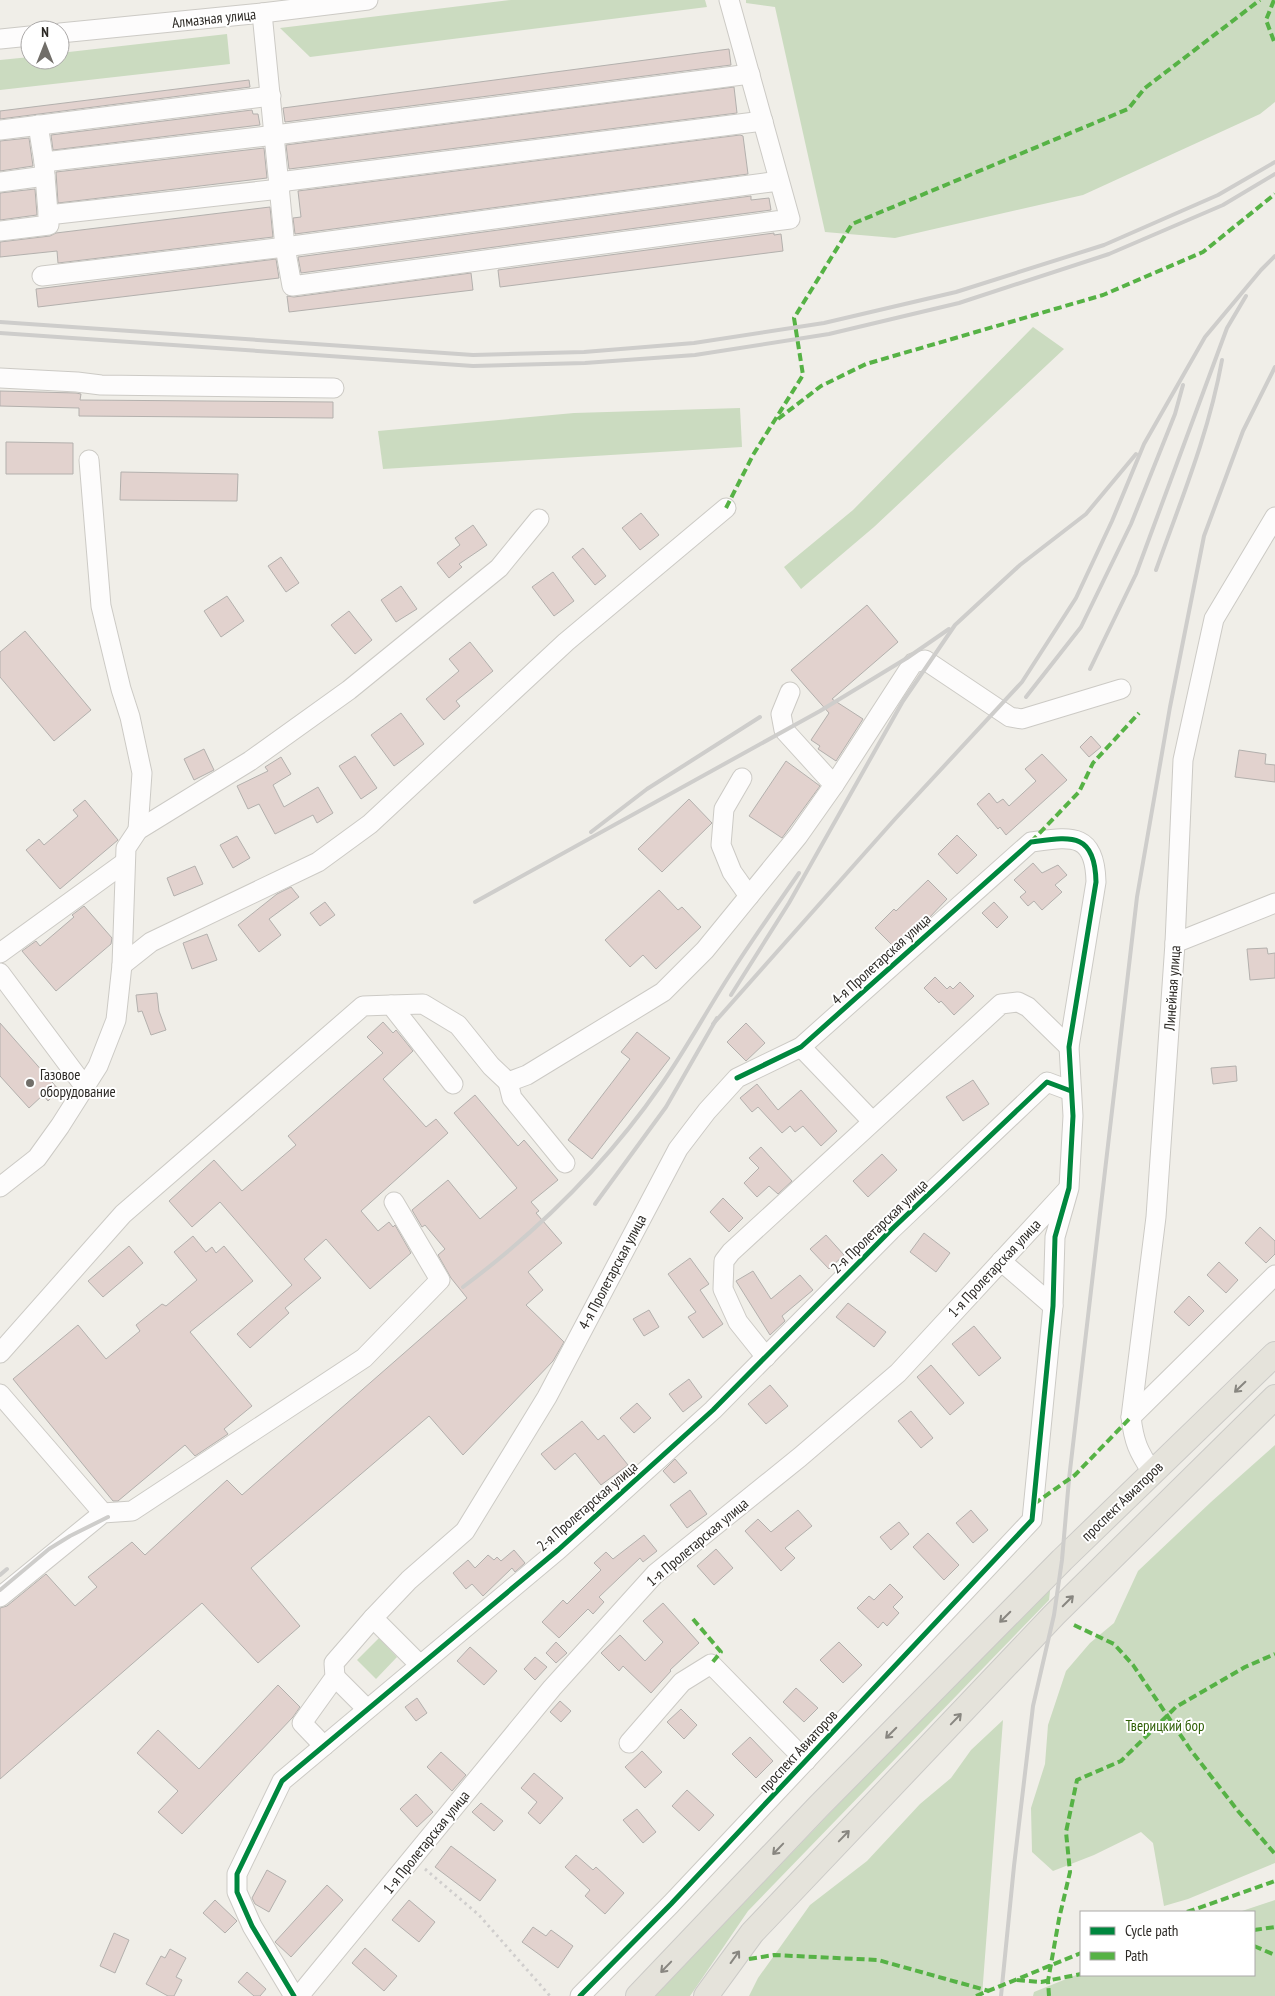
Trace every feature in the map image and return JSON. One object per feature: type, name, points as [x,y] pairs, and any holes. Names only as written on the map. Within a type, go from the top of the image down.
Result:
[{"type":"main road","name":"проспект Авиаторов","points":[[638,1996],[825,1800],[1055,1567],[1275,1354]]},
{"type":"main road","points":[[706,1996],[752,1933],[1054,1615],[1275,1397]]},
{"type":"street","name":"Алмазная улица","points":[[70,32],[262,13],[368,0]]},
{"type":"street","points":[[262,13],[285,247],[292,286],[790,219],[729,0]]},
{"type":"street","points":[[0,39],[20,37]]},
{"type":"street","points":[[0,182],[44,169],[274,135],[750,74]]},
{"type":"street","points":[[0,130],[271,96]]},
{"type":"street","points":[[48,215],[763,121]]},
{"type":"street","points":[[0,231],[49,225],[38,125]]},
{"type":"street","points":[[42,276],[285,247],[779,181]]},
{"type":"street","points":[[0,378],[77,382],[101,386],[334,388]]},
{"type":"street","points":[[89,460],[101,606],[121,689],[130,717],[142,773],[138,830]]},
{"type":"street","points":[[122,966],[151,942],[318,862],[370,824],[566,642],[726,508]]},
{"type":"street","name":"Линейная улица","points":[[1152,1472],[1141,1456],[1134,1440],[1131,1417],[1156,1217],[1175,942],[1183,760],[1214,619],[1275,517]]},
{"type":"street","points":[[0,1187],[37,1158],[60,1126],[98,1066],[116,1020],[122,966],[124,863],[126,848],[138,830],[250,761],[349,690],[499,568],[539,519]]},
{"type":"street","points":[[508,1082],[527,1076],[663,992],[705,950],[798,836],[913,663],[918,660],[925,660],[1010,717],[1022,719],[1121,689]]},
{"type":"street","points":[[790,692],[781,714],[784,730],[834,784]]},
{"type":"street","points":[[742,778],[724,809],[721,845],[732,872],[749,896]]},
{"type":"street","name":"4-я Пролетарская улица","points":[[335,1677],[334,1663],[373,1618],[409,1580],[465,1531],[547,1397],[678,1149],[707,1111],[737,1078],[801,1047],[1031,842],[1074,838],[1082,842],[1091,853],[1096,865],[1096,882],[1069,1048]]},
{"type":"street","points":[[0,953],[124,863]]},
{"type":"street","points":[[1175,942],[1275,903]]},
{"type":"street","points":[[0,973],[85,1087]]},
{"type":"street","points":[[766,1357],[738,1322],[723,1289],[724,1261],[731,1252],[872,1121],[1001,1004],[1018,1002],[1028,1007],[1069,1048],[1073,1116],[1069,1188],[1055,1237],[1053,1306]]},
{"type":"street","points":[[0,1353],[124,1214],[363,1006],[423,1004],[458,1024],[491,1066],[508,1082],[512,1098],[565,1163]]},
{"type":"street","points":[[391,1005],[453,1084]]},
{"type":"street","points":[[801,1047],[872,1121]]},
{"type":"street","name":"2-я Пролетарская улица","points":[[294,1996],[252,1926],[237,1892],[237,1874],[282,1781],[565,1543],[713,1410],[891,1230],[1047,1082],[1071,1091]]},
{"type":"street","name":"1-я Пролетарская улица","points":[[299,1996],[552,1688],[656,1574],[800,1457],[898,1373],[1069,1188]]},
{"type":"street","points":[[0,1597],[103,1513],[132,1511],[364,1358],[440,1280],[394,1202]]},
{"type":"street","points":[[1001,1261],[1053,1306]]},
{"type":"street","points":[[1131,1417],[1275,1275]]},
{"type":"street","name":"проспект Авиаторов","points":[[580,1996],[671,1904],[1032,1520],[1053,1306]]},
{"type":"street","points":[[0,1394],[103,1513]]},
{"type":"street","points":[[373,1618],[420,1665]]},
{"type":"street","points":[[629,1743],[682,1682],[711,1664],[806,1761]]},
{"type":"street","points":[[324,1746],[302,1723],[335,1677],[367,1709]]},
{"type":"path","points":[[413,1859],[479,1915],[550,1996]]},
{"type":"green space","points":[[511,0],[705,0],[707,7],[310,57],[280,28]]},
{"type":"green space","points":[[746,0],[1275,0],[1275,102],[1260,114],[1083,195],[895,238],[825,232],[775,7],[746,3]]},
{"type":"green space","points":[[227,34],[230,64],[0,90],[0,60],[20,58],[20,70],[70,70],[70,52]]},
{"type":"green space","points":[[1033,327],[1064,349],[874,527],[801,589],[784,567],[853,510]]},
{"type":"green space","points":[[740,408],[742,447],[383,469],[378,431],[574,413]]},
{"type":"green space","name":"Тверицкий бор","points":[[1275,1445],[1275,1863],[1188,1899],[1164,1906],[1153,1843],[1141,1832],[1094,1855],[1053,1871],[1032,1852],[1031,1808],[1045,1764],[1048,1725],[1066,1671],[1090,1643],[1114,1623],[1138,1571]]},
{"type":"green space","points":[[1051,1582],[1049,1600],[748,1911],[690,1996],[655,1996]]},
{"type":"green space","points":[[379,1638],[397,1657],[376,1679],[357,1660]]},
{"type":"green space","points":[[1003,1720],[982,1996],[749,1996],[758,1978],[810,1905],[867,1861],[920,1804],[951,1778],[971,1750]]},
{"type":"green space","points":[[1275,1900],[1275,1996],[1033,1996],[1034,1992],[1080,1973],[1080,1976],[1255,1976],[1255,1911],[1242,1911]]},
{"type":"building","points":[[729,49],[731,65],[285,122],[283,108]]},
{"type":"building","points":[[249,80],[250,87],[0,119],[0,111]]},
{"type":"building","points":[[734,87],[737,113],[289,169],[286,145]]},
{"type":"building","points":[[252,110],[253,114],[258,114],[260,125],[53,150],[51,135]]},
{"type":"building","points":[[743,136],[748,174],[295,234],[293,218],[301,217],[298,191]]},
{"type":"building","points":[[29,138],[33,166],[0,171],[0,141]]},
{"type":"building","points":[[264,148],[267,178],[58,203],[56,172]]},
{"type":"building","points":[[35,189],[37,215],[0,220],[0,193]]},
{"type":"building","points":[[751,196],[751,200],[769,198],[771,210],[301,273],[298,257]]},
{"type":"building","points":[[270,207],[273,237],[58,263],[57,251],[0,257],[0,242],[50,236],[56,233]]},
{"type":"building","points":[[774,233],[774,235],[781,234],[783,251],[500,287],[498,270]]},
{"type":"building","points":[[276,259],[279,278],[38,307],[36,289]]},
{"type":"building","points":[[471,273],[473,290],[289,312],[287,296],[294,297]]},
{"type":"building","points":[[0,391],[76,393],[81,394],[80,400],[333,402],[333,418],[79,416],[79,408],[0,406]]},
{"type":"building","points":[[6,442],[73,443],[73,474],[6,474]]},
{"type":"building","points":[[121,472],[238,474],[237,501],[120,500]]},
{"type":"building","points":[[641,513],[659,535],[640,550],[622,528]]},
{"type":"building","points":[[473,525],[487,545],[459,564],[462,567],[449,578],[437,563],[460,545],[455,538]]},
{"type":"building","points":[[583,548],[606,576],[595,585],[572,557]]},
{"type":"building","points":[[281,557],[299,583],[286,592],[268,566]]},
{"type":"building","points":[[553,572],[574,601],[554,616],[532,587]]},
{"type":"building","points":[[401,586],[417,609],[396,622],[381,600]]},
{"type":"building","points":[[227,596],[244,621],[221,637],[204,611]]},
{"type":"building","points":[[867,605],[898,642],[832,699],[863,719],[836,761],[818,749],[820,746],[811,740],[829,713],[791,670]]},
{"type":"building","points":[[349,611],[372,640],[355,654],[331,625]]},
{"type":"building","points":[[25,631],[91,710],[54,741],[0,677],[0,652]]},
{"type":"building","points":[[470,642],[493,671],[456,701],[460,706],[444,720],[426,699],[459,671],[449,659]]},
{"type":"building","points":[[401,713],[424,744],[394,766],[371,735]]},
{"type":"building","points":[[1091,736],[1101,747],[1089,757],[1080,747]]},
{"type":"building","points":[[204,749],[214,770],[194,780],[184,759]]},
{"type":"building","points":[[1239,750],[1266,754],[1265,764],[1275,765],[1275,782],[1235,777]]},
{"type":"building","points":[[1042,754],[1067,780],[1006,835],[1000,827],[998,829],[977,804],[989,793],[997,803],[1003,799],[1009,806],[1036,781],[1025,769]]},
{"type":"building","points":[[355,756],[377,788],[361,799],[339,766]]},
{"type":"building","points":[[281,757],[291,774],[273,785],[284,807],[318,787],[333,813],[317,823],[313,815],[275,834],[259,804],[248,809],[237,786],[268,771],[265,767]]},
{"type":"building","points":[[786,761],[820,786],[782,838],[749,816]]},
{"type":"building","points":[[689,799],[712,823],[662,872],[638,849]]},
{"type":"building","points":[[85,800],[118,840],[60,889],[26,850],[39,839],[44,845],[78,816],[73,810]]},
{"type":"building","points":[[957,835],[977,855],[957,874],[938,854]]},
{"type":"building","points":[[237,836],[250,858],[233,868],[220,845]]},
{"type":"building","points":[[1033,863],[1042,873],[1058,865],[1067,875],[1055,885],[1062,892],[1042,910],[1034,901],[1028,906],[1020,897],[1026,892],[1014,880]]},
{"type":"building","points":[[195,866],[203,884],[174,896],[167,878]]},
{"type":"building","points":[[928,880],[947,899],[928,919],[926,916],[894,947],[875,928]]},
{"type":"building","points":[[291,887],[299,897],[269,919],[281,935],[259,952],[238,925],[277,894]]},
{"type":"building","points":[[659,890],[678,910],[682,907],[701,927],[656,969],[643,955],[630,967],[605,940]]},
{"type":"building","points":[[325,902],[335,915],[320,926],[310,913]]},
{"type":"building","points":[[994,902],[1008,917],[997,928],[982,913]]},
{"type":"building","points":[[84,906],[112,938],[111,944],[56,991],[22,951],[36,941],[40,946]]},
{"type":"building","points":[[207,934],[217,960],[192,969],[183,943]]},
{"type":"building","points":[[1267,948],[1268,954],[1275,953],[1275,978],[1250,980],[1247,949]]},
{"type":"building","points":[[935,977],[947,989],[950,986],[953,989],[960,982],[974,996],[954,1015],[941,1001],[939,1003],[924,988]]},
{"type":"building","points":[[157,993],[159,1011],[166,1030],[151,1035],[142,1011],[138,1012],[136,995]]},
{"type":"building","points":[[383,1022],[393,1033],[396,1030],[413,1051],[383,1079],[426,1127],[436,1119],[448,1133],[361,1211],[378,1231],[389,1222],[393,1227],[395,1225],[411,1253],[370,1289],[326,1239],[304,1259],[321,1278],[285,1308],[289,1313],[250,1348],[237,1334],[292,1285],[220,1202],[192,1227],[169,1201],[214,1160],[242,1191],[296,1145],[288,1136],[383,1053],[367,1037]]},
{"type":"building","name":"Газовое оборудование","points":[[0,1023],[59,1090],[48,1101],[43,1095],[29,1108],[0,1076]]},
{"type":"building","points":[[746,1023],[765,1043],[746,1061],[727,1042]]},
{"type":"building","points":[[637,1032],[670,1058],[592,1159],[568,1140],[630,1059],[621,1052]]},
{"type":"building","points":[[1236,1066],[1237,1081],[1213,1084],[1211,1068]]},
{"type":"building","points":[[973,1080],[989,1104],[963,1121],[946,1097]]},
{"type":"building","points":[[757,1084],[778,1110],[801,1090],[837,1131],[821,1146],[803,1126],[795,1132],[790,1126],[782,1133],[758,1107],[752,1112],[740,1098]]},
{"type":"building","points":[[475,1095],[518,1146],[524,1140],[558,1180],[531,1202],[539,1211],[536,1213],[562,1243],[528,1272],[543,1290],[526,1305],[564,1342],[553,1361],[463,1455],[429,1416],[251,1568],[300,1626],[258,1663],[202,1603],[0,1779],[0,1608],[7,1606],[46,1574],[75,1606],[97,1587],[88,1577],[132,1542],[145,1555],[227,1480],[242,1495],[467,1298],[451,1278],[438,1255],[445,1249],[425,1225],[422,1227],[412,1210],[448,1180],[480,1219],[517,1188],[454,1113]]},
{"type":"building","points":[[761,1147],[792,1181],[778,1194],[769,1186],[757,1197],[744,1183],[759,1168],[749,1158]]},
{"type":"building","points":[[882,1154],[897,1170],[868,1197],[853,1181]]},
{"type":"building","points":[[723,1198],[743,1218],[729,1232],[710,1212]]},
{"type":"building","points":[[1260,1227],[1275,1241],[1275,1254],[1266,1263],[1245,1243]]},
{"type":"building","points":[[924,1233],[950,1253],[936,1272],[910,1252]]},
{"type":"building","points":[[826,1235],[844,1255],[829,1269],[810,1249]]},
{"type":"building","points":[[193,1236],[206,1252],[212,1247],[216,1253],[224,1246],[253,1281],[190,1332],[252,1406],[224,1429],[228,1434],[195,1456],[185,1445],[118,1501],[113,1501],[13,1379],[78,1325],[106,1359],[140,1331],[136,1325],[162,1304],[166,1306],[197,1280],[174,1252]]},
{"type":"building","points":[[129,1246],[143,1263],[103,1297],[88,1281]]},
{"type":"building","points":[[690,1258],[709,1284],[700,1290],[723,1324],[703,1338],[688,1317],[696,1312],[668,1274]]},
{"type":"building","points":[[1219,1262],[1238,1280],[1226,1293],[1207,1275]]},
{"type":"building","points":[[753,1271],[771,1299],[800,1275],[813,1290],[782,1316],[785,1321],[770,1335],[736,1281]]},
{"type":"building","points":[[1189,1296],[1204,1311],[1189,1326],[1174,1312]]},
{"type":"building","points":[[848,1303],[886,1332],[874,1347],[836,1317]]},
{"type":"building","points":[[649,1310],[659,1327],[644,1336],[633,1319]]},
{"type":"building","points":[[974,1326],[1001,1358],[979,1376],[952,1344]]},
{"type":"building","points":[[931,1365],[964,1403],[950,1415],[917,1377]]},
{"type":"building","points":[[689,1379],[702,1397],[683,1412],[669,1394]]},
{"type":"building","points":[[770,1385],[788,1406],[766,1424],[748,1404]]},
{"type":"building","points":[[637,1403],[651,1418],[634,1433],[620,1418]]},
{"type":"building","points":[[911,1411],[933,1438],[921,1448],[898,1421]]},
{"type":"building","points":[[582,1421],[598,1440],[604,1435],[628,1465],[601,1485],[575,1453],[555,1470],[541,1454]]},
{"type":"building","points":[[675,1459],[687,1473],[674,1483],[663,1471]]},
{"type":"building","points":[[690,1490],[707,1514],[687,1528],[670,1505]]},
{"type":"building","points":[[798,1510],[812,1526],[785,1548],[795,1558],[781,1571],[745,1531],[758,1519],[771,1532]]},
{"type":"building","points":[[971,1510],[988,1530],[973,1543],[956,1523]]},
{"type":"building","points":[[899,1522],[909,1534],[891,1550],[880,1537]]},
{"type":"building","points":[[928,1533],[959,1565],[944,1580],[913,1547]]},
{"type":"building","points":[[644,1535],[657,1551],[643,1562],[640,1558],[599,1597],[604,1602],[593,1614],[588,1609],[559,1638],[542,1622],[563,1600],[567,1604],[601,1570],[594,1563],[606,1552],[613,1559]]},
{"type":"building","points":[[716,1549],[733,1568],[714,1585],[697,1566]]},
{"type":"building","points":[[514,1550],[525,1563],[515,1572],[512,1568],[483,1596],[472,1584],[466,1589],[453,1573],[468,1560],[475,1568],[488,1555],[494,1560],[497,1557],[501,1561]]},
{"type":"building","points":[[890,1584],[903,1597],[893,1607],[899,1613],[887,1626],[883,1622],[878,1628],[857,1608],[869,1596],[874,1600]]},
{"type":"building","points":[[663,1603],[699,1643],[670,1670],[651,1693],[623,1666],[619,1671],[601,1653],[620,1635],[645,1661],[663,1642],[643,1621]]},
{"type":"building","points":[[556,1642],[567,1653],[556,1663],[546,1653]]},
{"type":"building","points":[[839,1642],[862,1665],[843,1683],[820,1660]]},
{"type":"building","points":[[470,1647],[497,1671],[484,1685],[457,1661]]},
{"type":"building","points":[[535,1657],[547,1667],[535,1680],[524,1669]]},
{"type":"building","points":[[278,1685],[300,1707],[293,1717],[182,1834],[158,1812],[178,1791],[137,1753],[158,1730],[199,1769]]},
{"type":"building","points":[[796,1688],[818,1708],[804,1722],[783,1702]]},
{"type":"building","points":[[417,1698],[427,1713],[416,1721],[405,1707]]},
{"type":"building","points":[[560,1701],[571,1711],[561,1722],[550,1712]]},
{"type":"building","points":[[681,1709],[697,1725],[684,1739],[667,1722]]},
{"type":"building","points":[[750,1737],[773,1761],[756,1778],[732,1754]]},
{"type":"building","points":[[642,1751],[662,1772],[645,1788],[625,1767]]},
{"type":"building","points":[[441,1752],[466,1775],[452,1791],[427,1767]]},
{"type":"building","points":[[534,1773],[563,1798],[540,1824],[528,1813],[537,1802],[521,1788]]},
{"type":"building","points":[[687,1790],[714,1815],[699,1831],[672,1806]]},
{"type":"building","points":[[416,1794],[433,1812],[417,1827],[400,1809]]},
{"type":"building","points":[[481,1803],[503,1821],[494,1831],[472,1812]]},
{"type":"building","points":[[637,1809],[656,1832],[643,1843],[623,1820]]},
{"type":"building","points":[[451,1846],[496,1880],[480,1901],[435,1867]]},
{"type":"building","points":[[576,1855],[593,1870],[596,1867],[624,1893],[605,1914],[585,1896],[590,1890],[565,1867]]},
{"type":"building","points":[[267,1870],[286,1881],[269,1912],[255,1904],[252,1898]]},
{"type":"building","points":[[327,1885],[343,1900],[291,1957],[275,1942]]},
{"type":"building","points":[[215,1900],[237,1921],[225,1933],[203,1913]]},
{"type":"building","points":[[409,1900],[435,1922],[419,1942],[392,1920]]},
{"type":"building","points":[[533,1927],[546,1936],[551,1930],[573,1946],[558,1968],[522,1942]]},
{"type":"building","points":[[114,1933],[129,1940],[115,1973],[100,1966]]},
{"type":"building","points":[[365,1948],[397,1976],[384,1991],[352,1963]]},
{"type":"building","points":[[170,1949],[186,1958],[176,1977],[182,1980],[174,1996],[168,1996],[146,1984],[161,1956],[165,1958]]},
{"type":"building","points":[[247,1972],[266,1989],[260,1996],[254,1996],[238,1982]]},
{"type":"railway","points":[[0,322],[473,355],[584,352],[694,343],[824,323],[956,292],[1104,245],[1218,195],[1275,162]]},
{"type":"railway","points":[[0,333],[473,366],[585,363],[695,355],[829,334],[959,303],[1109,254],[1223,205],[1275,174]]},
{"type":"railway","points":[[713,1024],[895,819],[1022,682],[1076,598],[1112,521],[1144,444],[1205,337],[1275,256]]},
{"type":"railway","points":[[1090,669],[1136,574],[1227,328],[1246,296]]},
{"type":"railway","points":[[1156,570],[1202,440],[1222,360]]},
{"type":"railway","points":[[1001,1996],[1033,1706],[1054,1615],[1062,1560],[1069,1479],[1137,897],[1170,707],[1204,536],[1243,431],[1275,367]]},
{"type":"railway","points":[[1026,697],[1081,627],[1131,524],[1175,414],[1183,385]]},
{"type":"railway","points":[[731,995],[789,903],[903,701],[955,625],[1020,565],[1086,514],[1136,454]]},
{"type":"railway","points":[[475,902],[820,711],[907,658],[949,629]]},
{"type":"railway","points":[[591,832],[647,789],[760,717]]},
{"type":"railway","points":[[463,1287],[545,1219],[595,1168],[640,1114],[671,1071],[724,984],[799,873]]},
{"type":"railway","points":[[595,1204],[666,1107],[717,1018]]},
{"type":"railway","points":[[0,1590],[49,1549],[108,1517]]},
{"type":"railway","points":[[0,1575],[7,1569]]},
{"type":"marked path","points":[[726,508],[753,455],[803,375],[794,318],[852,224],[1128,109],[1145,88],[1260,0]]},
{"type":"marked path","points":[[1274,0],[1266,20],[1275,44]]},
{"type":"marked path","points":[[778,419],[821,386],[866,364],[1103,295],[1203,252],[1275,194]]},
{"type":"marked path","points":[[1031,842],[1079,792],[1093,763],[1139,713]]},
{"type":"marked path","points":[[1034,1504],[1075,1475],[1131,1417]]},
{"type":"marked path","points":[[693,1619],[721,1652],[711,1664]]},
{"type":"marked path","points":[[1074,1625],[1114,1644],[1133,1665],[1190,1749],[1238,1811],[1275,1854]]},
{"type":"marked path","points":[[1049,1996],[1048,1981],[1070,1872],[1066,1832],[1077,1780],[1121,1761],[1176,1707],[1245,1667],[1275,1654]]},
{"type":"marked path","points":[[1190,1911],[1275,1881]]},
{"type":"marked path","points":[[1255,1930],[1275,1927]]},
{"type":"marked path","points":[[1255,1946],[1275,1955]]},
{"type":"marked path","points":[[976,1996],[1080,1953]]},
{"type":"marked path","points":[[749,1959],[774,1955],[878,1960],[989,1991]]},
{"type":"marked path","points":[[1017,1980],[1041,1982],[1080,1974]]},
{"type":"cycle path","points":[[580,1996],[671,1904],[1032,1520],[1053,1306],[1055,1237],[1069,1188],[1073,1116],[1069,1047],[1096,882],[1095,865],[1091,854],[1078,841],[1057,839],[1031,842],[801,1047],[737,1078]]},
{"type":"cycle path","points":[[294,1996],[252,1926],[237,1892],[237,1874],[282,1781],[558,1550],[713,1410],[891,1230],[1047,1082],[1071,1091]]},
{"type":"place","name":"Газовое оборудование","points":[[30,1083]]}]
